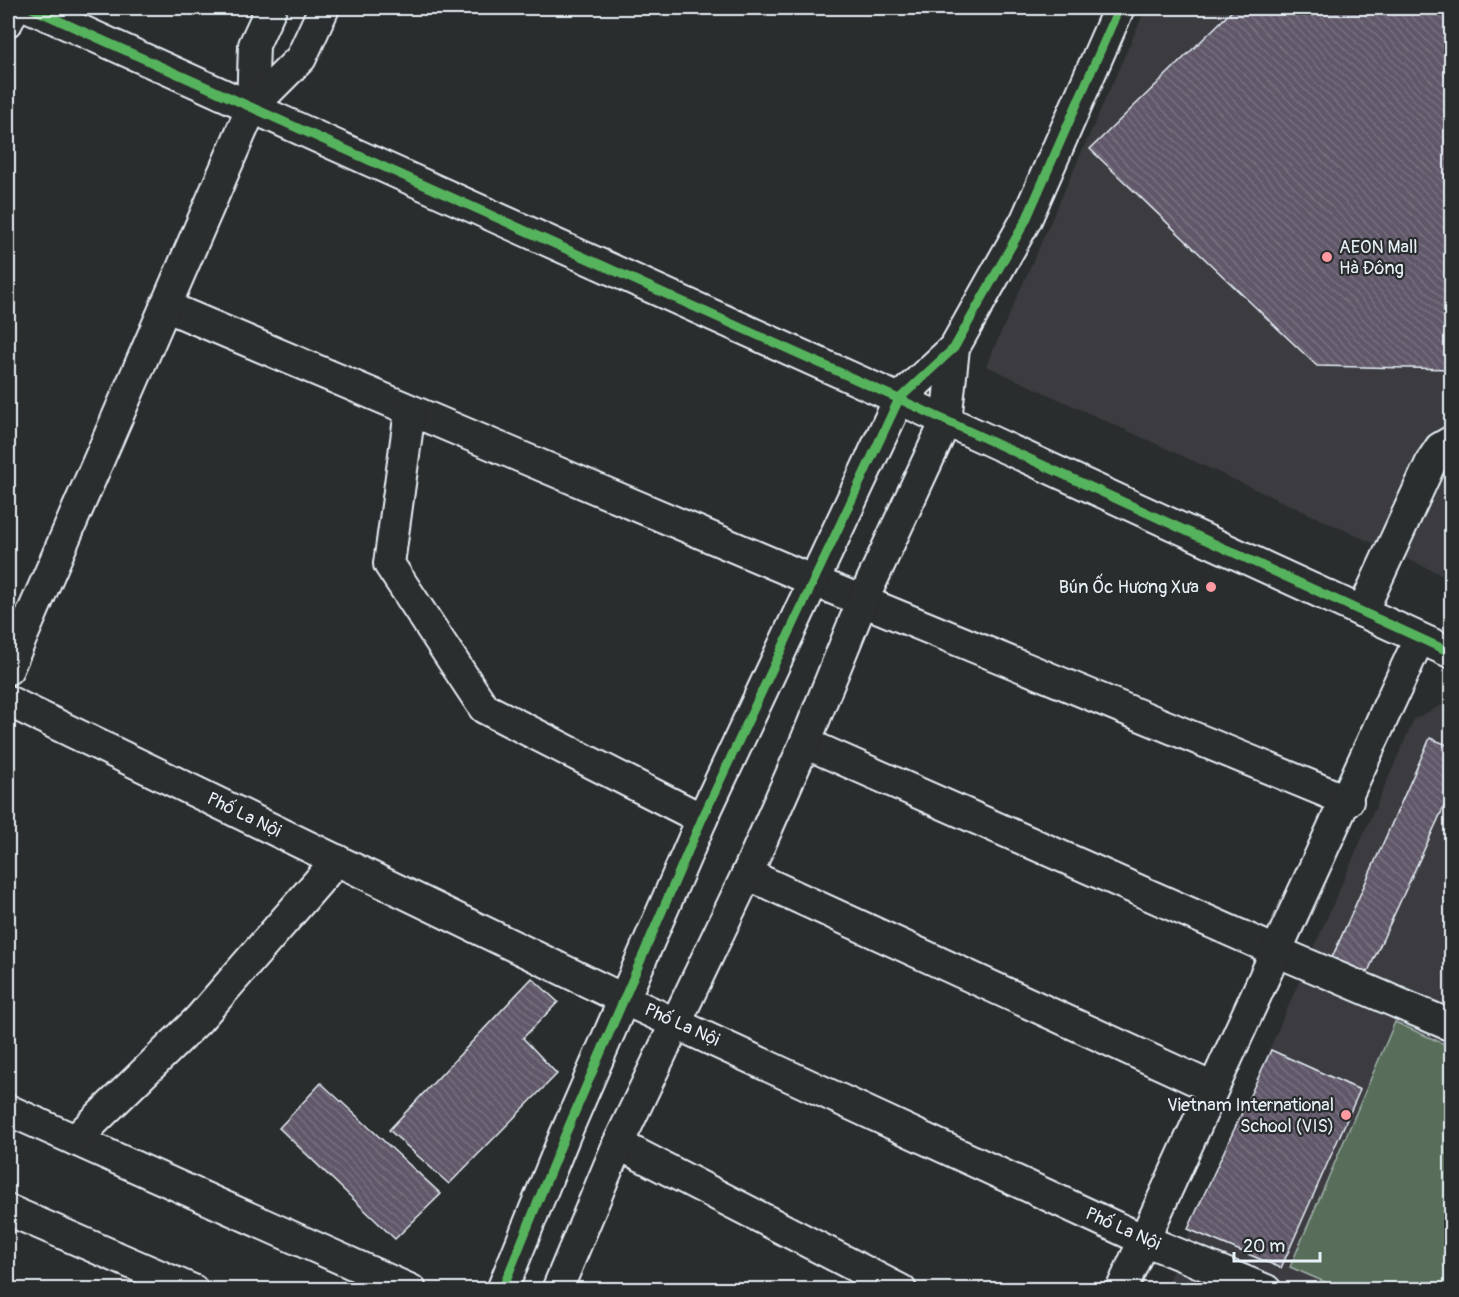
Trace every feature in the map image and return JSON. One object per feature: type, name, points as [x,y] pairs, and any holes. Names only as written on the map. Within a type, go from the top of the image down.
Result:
[{"type":"street","points":[[8,21],[14,8]]},
{"type":"street","points":[[31,8],[899,399],[1452,653]]},
{"type":"street","points":[[252,107],[254,45],[271,8]]},
{"type":"street","points":[[8,669],[252,107],[301,58],[324,8]]},
{"type":"street","points":[[502,1290],[702,819],[899,399],[954,348],[1026,220],[1119,8]]},
{"type":"street","points":[[165,306],[814,582],[1347,801]]},
{"type":"street","points":[[566,1286],[618,1144],[747,874],[805,743],[862,602],[946,421],[954,348]]},
{"type":"street","points":[[410,411],[389,564],[484,708],[702,819]]},
{"type":"street","points":[[1362,612],[1407,512],[1446,445]]},
{"type":"street","points":[[1121,1290],[1347,801],[1419,639]]},
{"type":"street","name":"Phố La Nội","points":[[8,701],[625,1000],[1144,1240],[1266,1290]]},
{"type":"street","points":[[805,743],[1276,951],[1452,1026]]},
{"type":"street","points":[[75,1140],[198,1020],[337,860]]},
{"type":"street","points":[[747,874],[1213,1088]]},
{"type":"street","points":[[8,1110],[411,1290]]},
{"type":"street","points":[[618,1144],[901,1290]]},
{"type":"street","points":[[8,1210],[193,1290]]},
{"type":"shaded area","points":[[1146,8],[1451,8],[1451,579],[986,366]]},
{"type":"shaded area","name":"Vietnam International School (VIS)","points":[[1442,705],[1451,709],[1451,1289],[1164,1290],[1414,719]]},
{"type":"green space","points":[[1395,1022],[1451,1047],[1451,1289],[1341,1289],[1290,1267]]},
{"type":"building","name":"AEON Mall Hà Đông","points":[[1235,8],[1452,8],[1452,369],[1317,366],[1090,149]]},
{"type":"building","points":[[1430,738],[1452,747],[1452,789],[1365,978],[1330,962]]},
{"type":"building","points":[[532,978],[558,1002],[523,1038],[557,1074],[449,1184],[389,1130]]},
{"type":"building","points":[[1271,1050],[1360,1090],[1281,1268],[1188,1229]]},
{"type":"building","points":[[321,1083],[441,1194],[395,1239],[279,1128]]},
{"type":"cycle path","points":[[31,8],[899,399],[1452,653]]},
{"type":"cycle path","points":[[502,1290],[565,1135],[702,819],[899,399],[954,348],[1026,220],[1119,8]]},
{"type":"place","name":"AEON Mall Hà Đông","points":[[1327,257]]},
{"type":"place","name":"Bún Ốc Hương Xưa","points":[[1211,587]]},
{"type":"place","name":"Vietnam International School (VIS)","points":[[1346,1115]]}]
